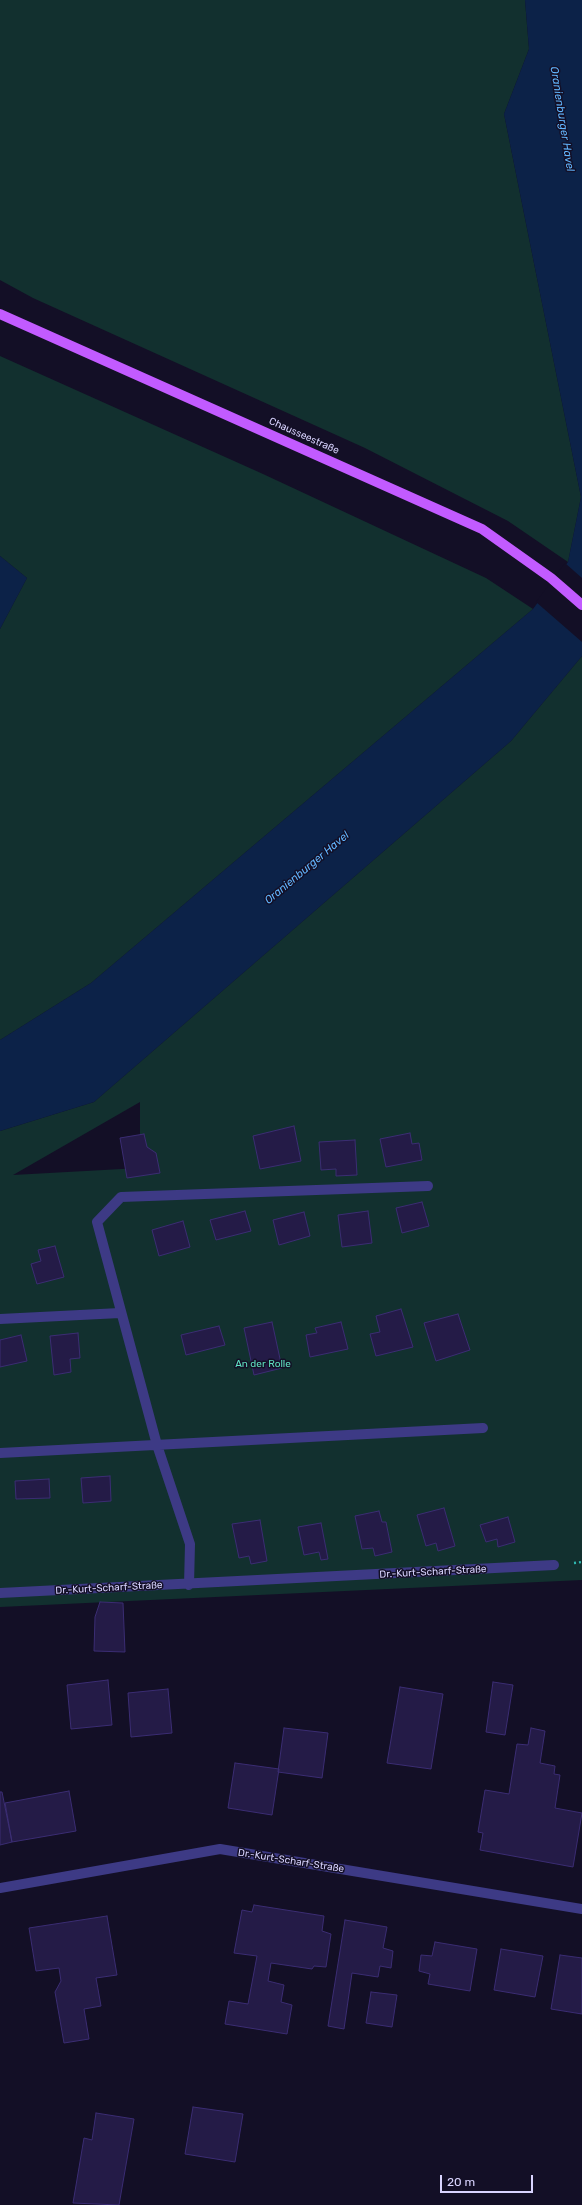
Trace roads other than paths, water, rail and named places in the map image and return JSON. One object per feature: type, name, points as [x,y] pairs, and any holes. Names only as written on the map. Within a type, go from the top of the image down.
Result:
[{"type":"main road","name":"Chausseestraße","points":[[0,314],[482,528],[551,578],[582,605]]},
{"type":"street","points":[[189,1585],[190,1544],[157,1445],[120,1313],[97,1222],[121,1197],[428,1186]]},
{"type":"street","points":[[0,1318],[120,1313]]},
{"type":"street","points":[[0,1453],[483,1428]]},
{"type":"street","name":"Dr.-Kurt-Scharf-Straße","points":[[0,1593],[189,1585],[554,1565]]},
{"type":"street","name":"Dr.-Kurt-Scharf-Straße","points":[[0,1888],[220,1849],[582,1909]]},
{"type":"water","name":"Oranienburger Havel","points":[[525,0],[582,0],[582,656],[511,741],[94,1102],[0,1131],[0,1040],[91,983],[533,609],[568,562],[581,497],[504,114],[529,49]]},
{"type":"water","points":[[0,556],[27,578],[0,629]]},
{"type":"park label","name":"An der Rolle","points":[[263,1364]]}]
